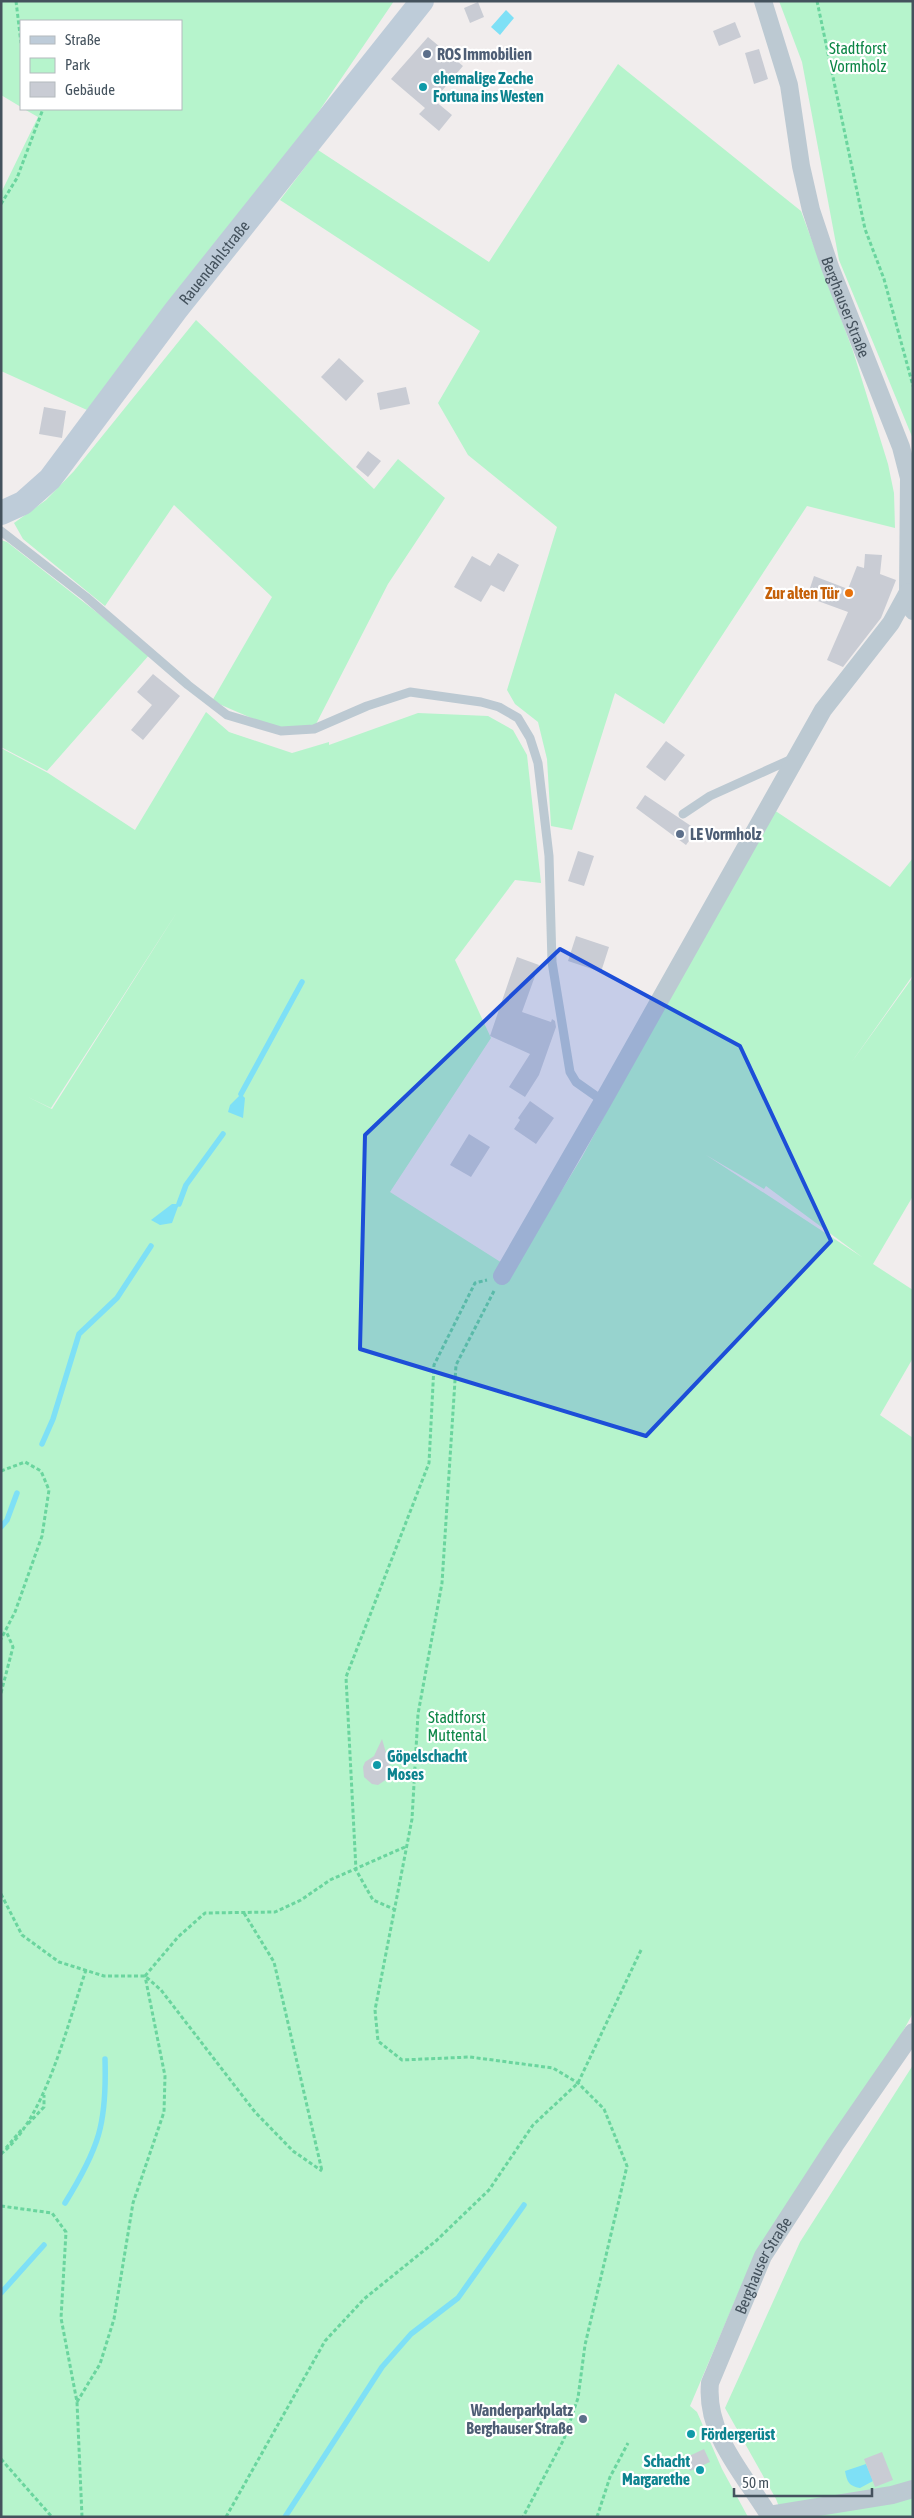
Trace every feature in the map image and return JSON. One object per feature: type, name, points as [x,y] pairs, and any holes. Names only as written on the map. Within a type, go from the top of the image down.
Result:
[{"type":"street","name":"Rauendahlstraße","points":[[1,513],[24,503],[50,479],[176,310],[422,1]]},
{"type":"street","name":"Berghauser Straße","points":[[763,1],[789,86],[801,166],[811,210],[830,267],[901,447],[909,478],[908,592],[913,611]]},
{"type":"street","points":[[502,1276],[603,1101],[823,710],[891,623],[908,592]]},
{"type":"street","name":"Berghauser Straße","points":[[770,2516],[730,2456],[714,2423],[708,2401],[710,2383],[763,2256],[835,2145],[913,2032]]},
{"type":"street","points":[[770,2516],[892,2495],[913,2489]]},
{"type":"lane","points":[[1,531],[86,597],[188,685],[226,715],[281,731],[314,729],[367,706],[410,692],[481,702],[499,707],[518,718],[524,726],[535,750],[541,782],[549,856],[552,962],[570,1072],[576,1082],[586,1091],[603,1101]]},
{"type":"lane","points":[[683,814],[710,796],[796,757]]},
{"type":"path","points":[[16,1],[20,35]]},
{"type":"path","points":[[817,1],[865,229],[884,279],[913,386]]},
{"type":"path","points":[[1,204],[17,178],[42,110]]},
{"type":"path","points":[[502,1276],[456,1365],[442,1583],[418,1714],[412,1820],[405,1847],[396,1910],[375,2010],[378,2041],[402,2060],[470,2057],[515,2062],[553,2068],[578,2083],[604,2109],[627,2166],[587,2336],[578,2398],[564,2439],[523,2517]]},
{"type":"path","points":[[396,1910],[374,1900],[356,1870],[346,1677],[429,1463],[434,1365],[475,1283],[502,1276]]},
{"type":"path","points":[[1,1471],[25,1462],[42,1471],[49,1490],[42,1536],[6,1631],[1,1639]]},
{"type":"path","points":[[1,1693],[13,1647],[6,1631]]},
{"type":"path","points":[[145,1976],[178,1937],[205,1913],[275,1912],[301,1900],[330,1880],[405,1847]]},
{"type":"path","points":[[1,1894],[22,1935],[59,1962],[104,1976],[145,1976],[161,1990],[255,2112],[293,2152],[322,2171],[274,1962],[244,1913]]},
{"type":"path","points":[[226,2517],[325,2341],[364,2299],[437,2240],[489,2190],[533,2125],[578,2083],[642,1948]]},
{"type":"path","points":[[1,2158],[3,2153],[13,2145],[40,2102],[86,1970]]},
{"type":"path","points":[[77,2402],[100,2364],[114,2319],[133,2203],[164,2112],[165,2076],[145,1976]]},
{"type":"path","points":[[1,2206],[52,2213],[66,2232],[61,2318],[77,2402],[82,2517]]},
{"type":"path","points":[[597,2517],[610,2477],[628,2443]]},
{"type":"path","points":[[1,2460],[52,2517]]},
{"type":"highlighted area","points":[[560,949],[740,1046],[831,1241],[646,1436],[360,1349],[365,1135]]},
{"type":"green space","points":[[1,1],[394,1],[315,117],[87,410],[1,371],[1,193],[38,117],[26,110],[182,110],[182,20],[20,20],[20,106],[1,95]]},
{"type":"green space","name":"Stadtforst Vormholz","points":[[779,1],[913,1],[913,439],[839,260],[802,62]]},
{"type":"green space","points":[[618,64],[801,211],[853,351],[888,464],[894,493],[895,528],[807,506],[664,724],[615,693],[572,830],[551,826],[547,759],[538,722],[515,704],[507,690],[557,527],[468,455],[438,403],[480,331],[280,200],[318,150],[489,262]]},
{"type":"green space","points":[[196,320],[374,489],[398,459],[445,498],[388,584],[316,724],[288,734],[212,701],[272,597],[174,505],[105,606],[23,539],[14,523],[46,500],[74,471]]},
{"type":"green space","points":[[1,540],[7,542],[150,654],[47,771],[1,747]]},
{"type":"green space","name":"Stadtforst Muttental","points":[[206,712],[229,732],[292,753],[329,742],[329,745],[418,713],[488,716],[513,730],[527,755],[541,883],[515,880],[455,960],[491,1038],[390,1192],[513,1270],[582,1157],[771,808],[890,887],[913,858],[913,975],[851,1063],[913,977],[913,1196],[873,1264],[913,1290],[913,1358],[880,1415],[913,1438],[913,2013],[902,2033],[755,2254],[690,2406],[697,2412],[722,2469],[748,2517],[1,2517],[1,748],[48,773],[135,830]],"holes":[[[179,909],[52,1109],[28,1097],[51,1108]],[[706,1155],[764,1189],[766,1186],[862,1257]]]},
{"type":"green space","points":[[913,2065],[913,2517],[783,2517],[776,2499],[725,2408],[800,2242]]},
{"type":"water","points":[[506,10],[514,18],[500,35],[491,27]]},
{"type":"water","points":[[241,1094],[245,1098],[243,1118],[228,1112],[230,1105]]},
{"type":"water","points":[[172,1204],[179,1204],[172,1223],[160,1225],[151,1220]]},
{"type":"water","points":[[866,2464],[873,2481],[860,2488],[851,2485],[845,2471]]},
{"type":"building","points":[[478,2],[484,17],[470,23],[464,8]]},
{"type":"building","points":[[735,22],[741,37],[719,46],[713,31]]},
{"type":"building","name":"ehemalige Zeche Fortuna ins Westen","points":[[428,37],[463,66],[434,100],[452,115],[439,131],[419,114],[425,108],[391,79]]},
{"type":"building","points":[[759,49],[768,79],[754,84],[745,53]]},
{"type":"building","points":[[339,358],[364,381],[346,401],[321,377]]},
{"type":"building","points":[[406,387],[410,404],[380,410],[377,393]]},
{"type":"building","points":[[44,407],[66,411],[62,438],[39,434]]},
{"type":"building","points":[[368,451],[381,461],[368,477],[356,467]]},
{"type":"building","points":[[498,553],[519,565],[504,592],[491,585],[481,602],[454,587],[472,556],[490,566]]},
{"type":"building","points":[[865,554],[882,555],[880,574],[896,580],[881,618],[843,667],[827,660],[848,612],[807,597],[814,576],[848,589],[857,566],[864,568]]},
{"type":"building","points":[[153,674],[180,696],[143,740],[131,730],[152,705],[137,692]]},
{"type":"building","points":[[666,741],[685,755],[665,781],[646,767]]},
{"type":"building","points":[[645,795],[697,830],[686,845],[636,808]]},
{"type":"building","points":[[578,851],[594,856],[584,886],[568,881]]},
{"type":"building","points":[[576,936],[609,947],[601,972],[568,961]]},
{"type":"building","points":[[517,957],[539,965],[522,1012],[551,1022],[552,1019],[555,1021],[556,1027],[539,1075],[525,1097],[509,1087],[530,1054],[490,1036]]},
{"type":"building","points":[[530,1101],[554,1118],[536,1144],[514,1129],[520,1120],[518,1118]]},
{"type":"building","points":[[469,1134],[490,1147],[471,1177],[450,1165]]},
{"type":"building","name":"Göpelschacht Moses","points":[[382,1739],[391,1770],[387,1779],[378,1785],[372,1784],[364,1777],[363,1767],[365,1762],[374,1756]]},
{"type":"building","points":[[704,2449],[710,2462],[690,2471],[685,2458]]},
{"type":"building","points":[[882,2452],[893,2480],[875,2487],[864,2459]]},
{"type":"waterway","points":[[241,1094],[302,982]]},
{"type":"waterway","points":[[179,1204],[186,1185],[223,1134]]},
{"type":"waterway","points":[[42,1444],[53,1419],[79,1334],[117,1298],[151,1246]]},
{"type":"waterway","points":[[1,1527],[7,1520],[17,1493]]},
{"type":"waterway","points":[[65,2203],[86,2166],[98,2135],[104,2101],[105,2059]]},
{"type":"waterway","points":[[285,2517],[382,2367],[411,2334],[458,2298],[524,2205]]},
{"type":"waterway","points":[[1,2293],[44,2245]]},
{"type":"place","name":"ROS Immobilien","points":[[427,54]]},
{"type":"place","name":"ehemalige Zeche Fortuna ins Westen","points":[[423,87]]},
{"type":"place","name":"Zur alten Tür","points":[[849,593]]},
{"type":"place","name":"LE Vormholz","points":[[680,834]]},
{"type":"place","name":"Göpelschacht Moses","points":[[377,1765]]},
{"type":"place","name":"Wanderparkplatz Berghauser Straße","points":[[583,2419]]},
{"type":"place","name":"Fördergerüst","points":[[691,2434]]},
{"type":"place","name":"Schacht Margarethe","points":[[700,2470]]}]
